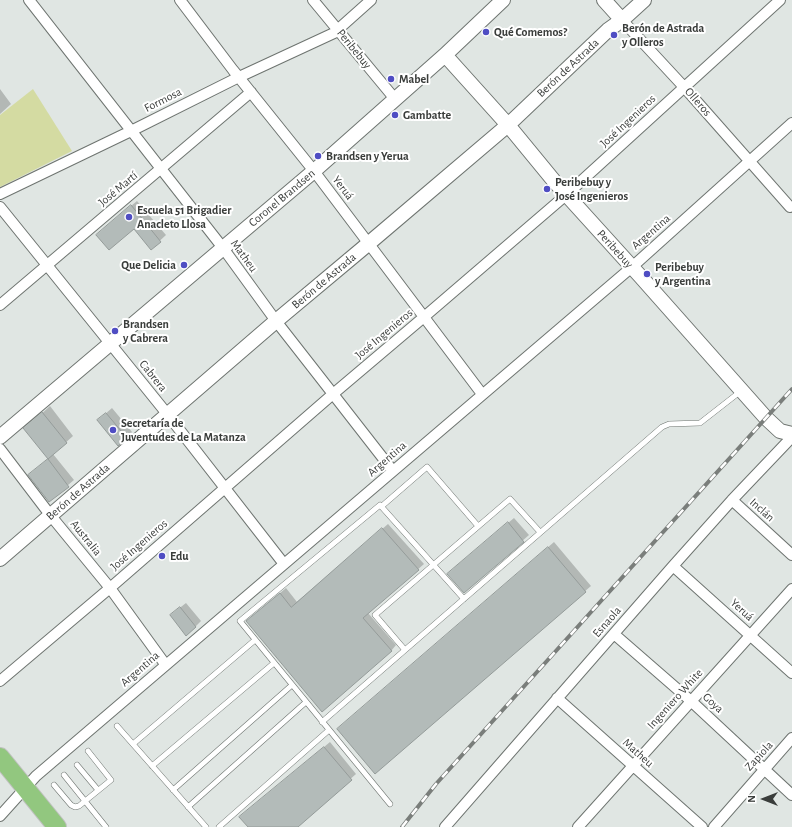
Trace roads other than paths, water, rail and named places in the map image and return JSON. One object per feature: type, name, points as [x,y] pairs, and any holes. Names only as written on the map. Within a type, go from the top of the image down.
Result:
[{"type":"highway","points":[[0,757],[57,827]]},
{"type":"street","name":"Matheu","points":[[29,0],[162,169],[223,248],[276,321],[393,471]]},
{"type":"street","name":"Yeruá","points":[[180,0],[314,171],[482,394]]},
{"type":"street","name":"Peribebuy","points":[[313,0],[395,99]]},
{"type":"street","name":"Formosa","points":[[0,194],[132,131],[239,77],[334,33],[371,0]]},
{"type":"street","name":"Olleros","points":[[604,0],[684,87],[790,207]]},
{"type":"street","name":"Berón de Astrada","points":[[0,559],[276,321],[508,125],[608,30],[622,20],[644,0]]},
{"type":"street","name":"José Ingenieros","points":[[0,681],[566,195],[780,0]]},
{"type":"street","name":"Coronel Brandsen","points":[[0,437],[314,171],[445,56],[500,1]]},
{"type":"street","name":"Peribebuy","points":[[445,56],[508,125],[566,195],[632,267],[741,391],[780,431],[792,434]]},
{"type":"street","name":"José Martí","points":[[0,305],[251,92]]},
{"type":"street","name":"Argentina","points":[[0,816],[36,776],[165,664],[632,267],[792,123]]},
{"type":"street","name":"Cabrera","points":[[0,207],[168,414],[284,564]]},
{"type":"street","name":"Esnaola","points":[[446,827],[557,698],[732,500],[792,437]]},
{"type":"street","name":"Australia","points":[[0,449],[51,516],[110,588],[165,664]]},
{"type":"street","name":"Inclán","points":[[732,500],[792,555]]},
{"type":"street","name":"Yeruá","points":[[674,566],[792,673]]},
{"type":"street","name":"Ingeniero White","points":[[578,827],[792,589]]},
{"type":"street","name":"Goya","points":[[614,634],[691,701],[792,794]]},
{"type":"street","name":"Matheu","points":[[557,698],[702,827]]},
{"type":"street","name":"Zapiola","points":[[714,827],[792,738]]},
{"type":"lane","points":[[322,722],[662,426],[669,424],[700,424],[741,391]]},
{"type":"lane","points":[[390,804],[240,621],[380,504],[382,506],[427,466],[478,526]]},
{"type":"lane","points":[[404,650],[375,615],[510,499],[540,532]]},
{"type":"lane","points":[[382,506],[464,599]]},
{"type":"lane","points":[[133,744],[255,640]]},
{"type":"lane","points":[[152,766],[274,663]]},
{"type":"lane","points":[[173,790],[292,685]]},
{"type":"lane","points":[[188,807],[306,702]]},
{"type":"lane","points":[[117,726],[206,827]]},
{"type":"lane","points":[[219,827],[329,730]]},
{"type":"lane","points":[[54,785],[71,805],[75,807],[79,806],[111,780],[88,751]]},
{"type":"lane","points":[[76,765],[98,790]]},
{"type":"lane","points":[[64,775],[106,827]]},
{"type":"railway","points":[[402,827],[436,784],[792,389]]},
{"type":"place","name":"Qué Comemos?","points":[[486,32]]},
{"type":"place","name":"Berón de Astrada y Olleros","points":[[614,35]]},
{"type":"place","name":"Mabel","points":[[391,79]]},
{"type":"place","name":"Gambatte","points":[[395,115]]},
{"type":"place","name":"Brandsen y Yerua","points":[[318,156]]},
{"type":"place","name":"Peribebuy y José Ingenieros","points":[[547,189]]},
{"type":"place","name":"Escuela 51 Brigadier Anacleto Llosa","points":[[129,217]]},
{"type":"place","name":"Que Delicia","points":[[184,265]]},
{"type":"place","name":"Peribebuy y Argentina","points":[[647,274]]},
{"type":"place","name":"Brandsen y Cabrera","points":[[115,331]]},
{"type":"place","name":"Secretaría de Juventudes de La Matanza","points":[[113,430]]},
{"type":"place","name":"Edu","points":[[162,556]]}]
